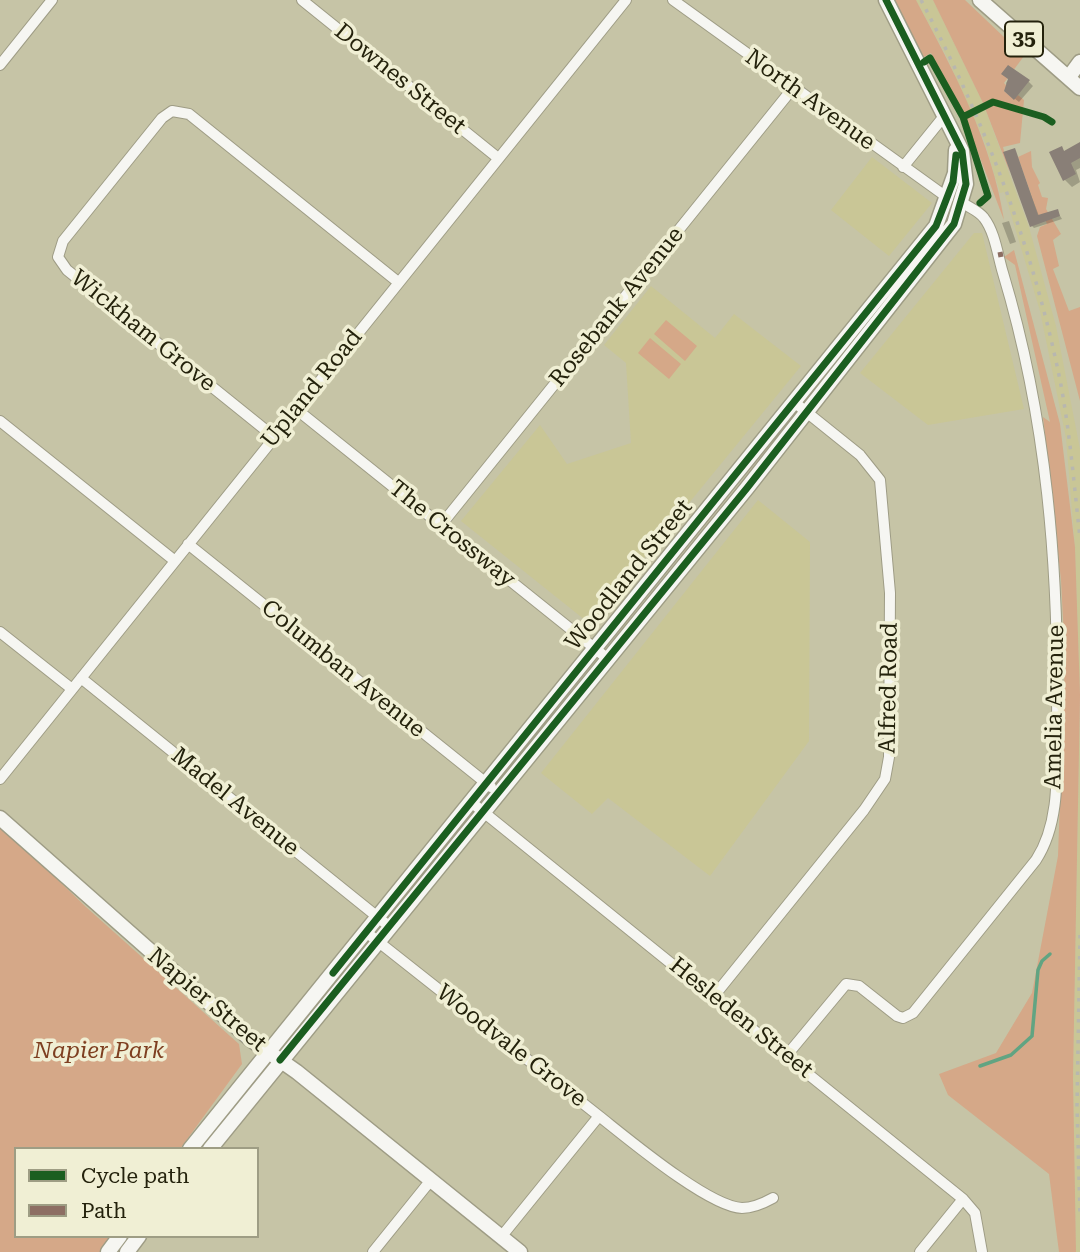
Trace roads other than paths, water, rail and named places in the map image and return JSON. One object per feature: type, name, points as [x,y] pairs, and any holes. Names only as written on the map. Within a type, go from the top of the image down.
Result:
[{"type":"main road","points":[[886,0],[947,121],[965,163],[967,184],[963,204],[948,198]]},
{"type":"main road","name":"35","points":[[980,0],[1080,88]]},
{"type":"main road","points":[[1069,77],[1080,62]]},
{"type":"main road","name":"Woodland Street","points":[[384,922],[499,793],[608,659],[936,226],[948,198],[957,164],[947,121]]},
{"type":"main road","name":"Woodland Street","points":[[192,1147],[274,1056],[372,937],[471,802],[594,649],[949,233],[963,204]]},
{"type":"main road","name":"Napier Street","points":[[0,818],[274,1056],[520,1252]]},
{"type":"main road","name":"Woodland Street","points":[[211,1147],[274,1056]]},
{"type":"street","points":[[0,65],[52,0]]},
{"type":"street","name":"Downes Street","points":[[302,0],[498,158]]},
{"type":"street","name":"Upland Road","points":[[0,779],[626,0]]},
{"type":"street","name":"North Avenue","points":[[673,0],[948,198]]},
{"type":"street","name":"Rosebank Avenue","points":[[440,525],[793,88]]},
{"type":"street","name":"Wickham Grove","points":[[273,436],[67,270],[58,257],[64,241],[162,118],[172,111],[189,114],[398,282]]},
{"type":"street","points":[[903,167],[947,121]]},
{"type":"street","name":"Amelia Avenue","points":[[787,1055],[846,984],[859,986],[897,1016],[903,1018],[913,1013],[1036,860],[1049,836],[1056,763],[1058,663],[1049,500],[1037,419],[1014,308],[987,222],[963,204]]},
{"type":"street","name":"Alfred Road","points":[[714,996],[864,810],[880,787],[887,770],[891,711],[890,593],[882,486],[869,463],[800,407]]},
{"type":"street","name":"The Crossway","points":[[296,409],[608,659]]},
{"type":"street","points":[[0,421],[175,561]]},
{"type":"street","name":"Columban Avenue","points":[[188,544],[499,793]]},
{"type":"street","points":[[0,632],[72,689]]},
{"type":"street","name":"Madel Avenue","points":[[81,678],[384,922]]},
{"type":"street","name":"Hesleden Street","points":[[471,802],[963,1199],[975,1213],[982,1252]]},
{"type":"street","name":"Woodvale Grove","points":[[372,937],[599,1116],[502,1237]]},
{"type":"street","points":[[599,1116],[667,1167],[732,1206],[750,1207],[773,1198]]},
{"type":"street","points":[[373,1252],[431,1180]]},
{"type":"street","points":[[920,1252],[963,1199]]},
{"type":"waterway","points":[[980,1066],[1011,1055],[1032,1036],[1038,970],[1042,961],[1050,954]]},
{"type":"railway","points":[[921,0],[986,138],[1036,281],[1060,380],[1080,538]]},
{"type":"railway","points":[[1080,935],[1077,1106],[1080,1214]]},
{"type":"park label","name":"Napier Park","points":[[99,1051]]}]
